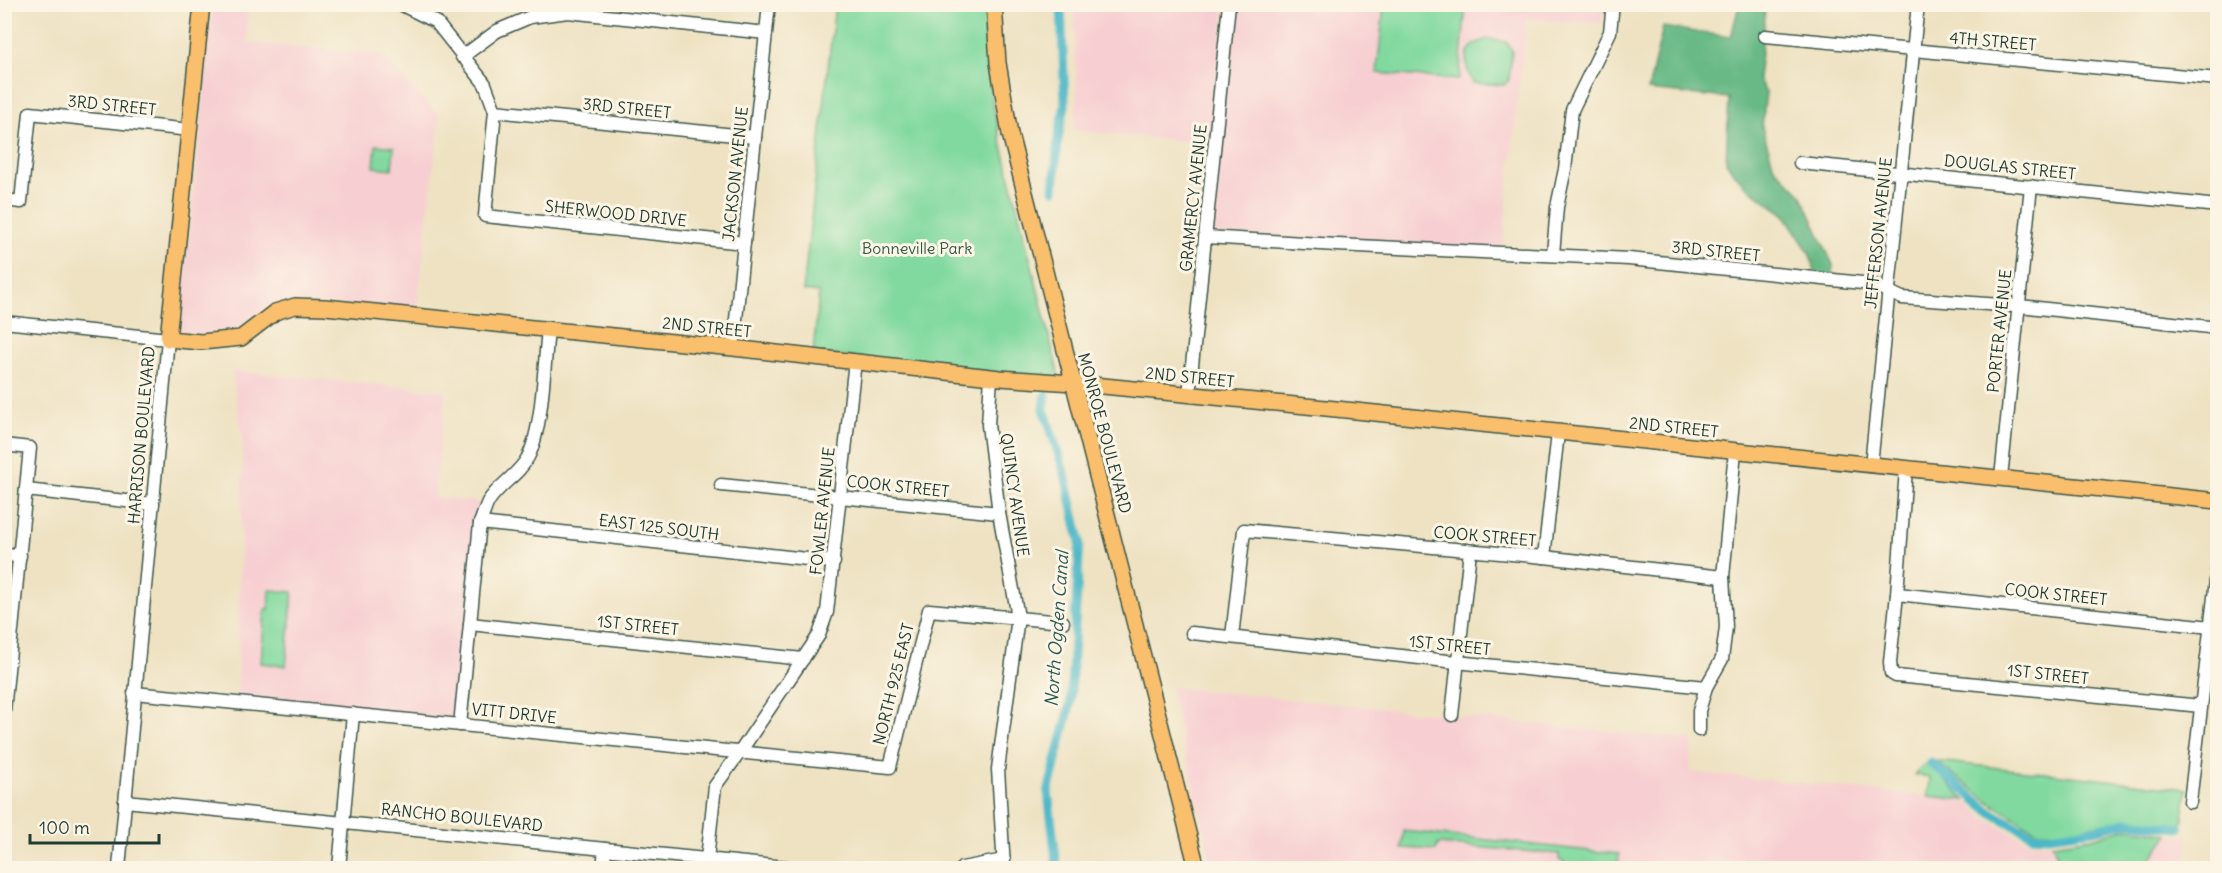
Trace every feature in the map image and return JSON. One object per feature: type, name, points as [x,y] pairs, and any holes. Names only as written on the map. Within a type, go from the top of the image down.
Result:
[{"type":"main road","name":"HARRISON BOULEVARD","points":[[168,339],[202,4]]},
{"type":"main road","name":"MONROE BOULEVARD","points":[[994,4],[998,63],[1008,124],[1197,868]]},
{"type":"main road","name":"2ND STREET","points":[[168,339],[201,342],[241,338],[275,312],[295,306],[325,307],[2217,501]]},
{"type":"street","points":[[400,4],[436,22],[485,84],[495,111]]},
{"type":"street","name":"JACKSON AVENUE","points":[[733,348],[769,4]]},
{"type":"street","name":"GRAMERCY AVENUE","points":[[1189,395],[1229,4]]},
{"type":"street","points":[[1553,254],[1557,207],[1565,169],[1572,110],[1610,32],[1613,4]]},
{"type":"street","name":"JEFFERSON AVENUE","points":[[1871,465],[1918,4]]},
{"type":"street","points":[[462,57],[497,30],[530,17],[568,12],[766,33]]},
{"type":"street","name":"4TH STREET","points":[[1766,36],[2217,79]]},
{"type":"street","name":"3RD STREET","points":[[495,111],[755,137]]},
{"type":"street","name":"SHERWOOD DRIVE","points":[[495,111],[485,216],[744,243]]},
{"type":"street","name":"3RD STREET","points":[[4,201],[21,202],[30,113],[190,130]]},
{"type":"street","name":"DOUGLAS STREET","points":[[1800,163],[2217,206]]},
{"type":"street","name":"PORTER AVENUE","points":[[2001,478],[2031,186]]},
{"type":"street","name":"3RD STREET","points":[[1206,237],[1629,259],[1872,284],[1902,298],[2217,328]]},
{"type":"street","points":[[4,322],[168,339]]},
{"type":"street","points":[[460,725],[480,523],[488,502],[528,457],[537,430],[548,330]]},
{"type":"street","name":"HARRISON BOULEVARD","points":[[119,868],[168,339]]},
{"type":"street","name":"FOWLER AVENUE","points":[[706,864],[715,786],[803,660],[819,635],[824,620],[834,562],[855,361]]},
{"type":"street","name":"QUINCY AVENUE","points":[[991,377],[988,425],[999,513],[1018,617],[998,769],[1004,864]]},
{"type":"street","points":[[1544,557],[1558,433]]},
{"type":"street","points":[[4,446],[30,448],[4,711]]},
{"type":"street","points":[[1699,730],[1699,711],[1706,687],[1722,660],[1726,627],[1723,577],[1735,451]]},
{"type":"street","points":[[1897,594],[1906,469]]},
{"type":"street","name":"COOK STREET","points":[[721,485],[999,513]]},
{"type":"street","points":[[26,490],[153,504]]},
{"type":"street","name":"EAST 125 SOUTH","points":[[480,523],[834,562]]},
{"type":"street","name":"COOK STREET","points":[[1232,637],[1244,530],[1544,557],[1723,577]]},
{"type":"street","points":[[1452,715],[1456,662],[1470,551]]},
{"type":"street","points":[[4,555],[20,556]]},
{"type":"street","points":[[2190,802],[2217,563]]},
{"type":"street","name":"COOK STREET","points":[[1897,594],[2211,627]]},
{"type":"street","name":"1ST STREET","points":[[1897,594],[1890,662],[1891,673],[1896,676],[2201,706]]},
{"type":"street","name":"NORTH 925 EAST","points":[[890,767],[929,610],[1018,617]]},
{"type":"street","points":[[1018,617],[1063,622]]},
{"type":"street","name":"1ST STREET","points":[[470,624],[803,660]]},
{"type":"street","name":"1ST STREET","points":[[1192,633],[1706,687]]},
{"type":"street","name":"VITT DRIVE","points":[[134,693],[890,767]]},
{"type":"street","points":[[339,868],[353,714]]},
{"type":"street","name":"RANCHO BOULEVARD","points":[[125,801],[605,849],[706,864],[795,868]]},
{"type":"street","points":[[603,868],[605,849]]},
{"type":"street","points":[[962,868],[1004,864]]},
{"type":"shaded area","points":[[213,5],[248,5],[247,42],[381,54],[440,116],[417,310],[289,301],[255,314],[237,329],[214,335],[179,332]]},
{"type":"shaded area","points":[[1074,5],[1225,5],[1212,144],[1073,130],[1077,102]]},
{"type":"shaded area","points":[[1234,5],[1604,5],[1602,23],[1526,19],[1502,250],[1209,233]]},
{"type":"shaded area","points":[[232,371],[446,391],[434,497],[483,503],[457,718],[237,698],[243,444]]},
{"type":"shaded area","points":[[1170,687],[1692,740],[1690,772],[1965,800],[1985,819],[2029,842],[2052,844],[2092,838],[2127,828],[2189,837],[2185,868],[1213,868]]},
{"type":"green space","name":"Bonneville Park","points":[[835,5],[987,5],[987,65],[994,113],[1060,380],[813,353],[819,293],[803,291]]},
{"type":"green space","points":[[1384,5],[1466,5],[1459,80],[1377,73]]},
{"type":"green space","points":[[1739,5],[1765,5],[1758,78],[1766,93],[1762,127],[1774,167],[1801,194],[1833,265],[1833,276],[1816,274],[1809,252],[1784,214],[1745,186],[1726,163],[1729,98],[1648,90],[1663,27],[1731,37]]},
{"type":"green space","points":[[1489,39],[1506,42],[1512,50],[1509,80],[1504,85],[1473,83],[1469,75],[1467,55],[1474,45]]},
{"type":"green space","points":[[376,145],[394,147],[392,169],[374,167]]},
{"type":"green space","points":[[270,590],[293,592],[286,666],[261,663],[265,609],[269,609]]},
{"type":"green space","points":[[1936,761],[2187,789],[2182,825],[2128,819],[2061,832],[2036,831],[1989,802]]},
{"type":"green space","points":[[1927,762],[1965,800],[1928,796],[1930,777],[1915,775]]},
{"type":"green space","points":[[2127,828],[2169,834],[2148,863],[2120,861],[2119,868],[2063,868],[2052,844],[2092,838]]},
{"type":"green space","points":[[1404,831],[1619,854],[1618,868],[1563,868],[1564,862],[1559,860],[1559,854],[1438,844],[1436,850],[1402,848]]},
{"type":"waterway","name":"North Ogden Canal","points":[[1054,190],[1058,139],[1065,105],[1061,4]]},
{"type":"waterway","name":"North Ogden Canal","points":[[1046,395],[1044,409],[1065,475],[1080,541],[1070,706],[1048,792],[1057,868]]},
{"type":"waterway","points":[[1931,763],[1990,812],[2032,835],[2049,836],[2093,830],[2127,822],[2180,828]]}]
